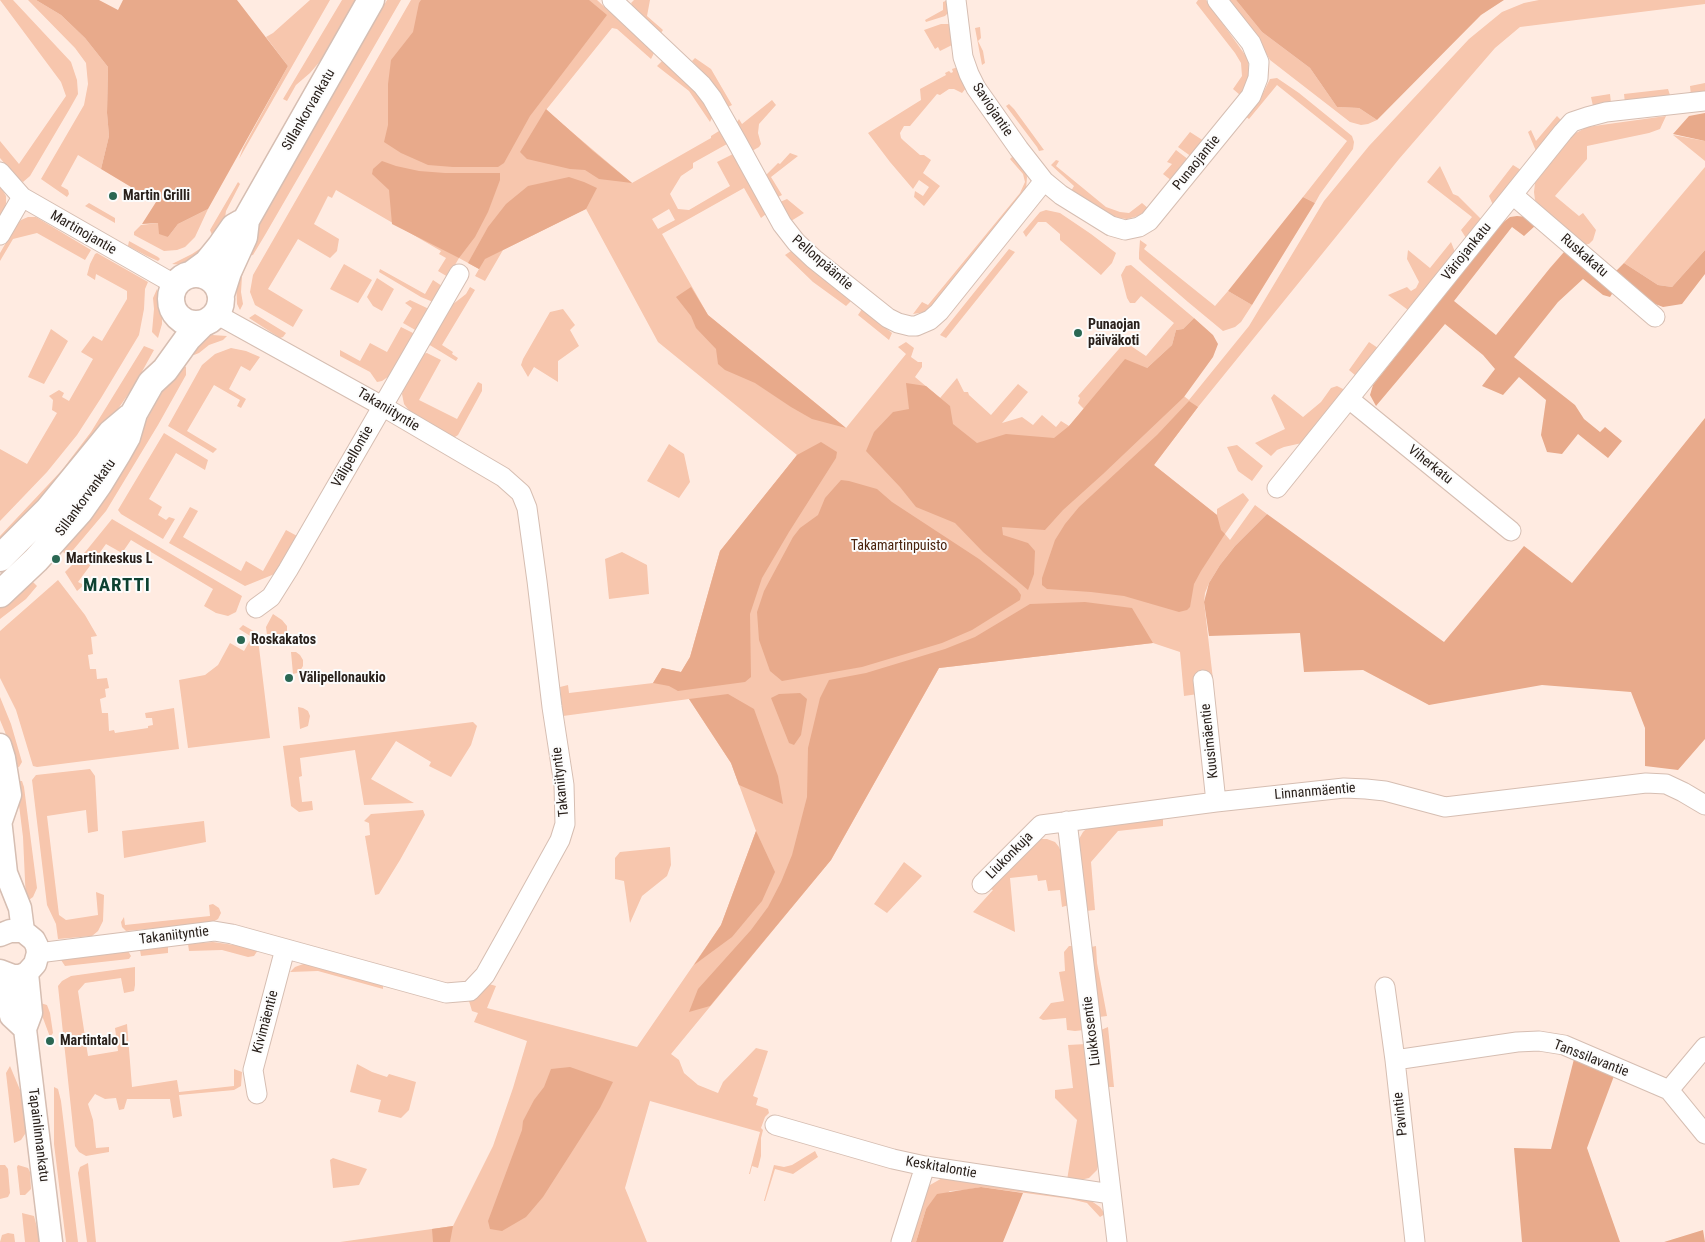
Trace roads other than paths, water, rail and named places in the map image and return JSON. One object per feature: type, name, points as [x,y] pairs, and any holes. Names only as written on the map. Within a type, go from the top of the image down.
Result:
[{"type":"main road","name":"Sillankorvankatu","points":[[0,594],[60,535],[85,504],[127,438],[134,413],[151,383],[165,370],[188,338],[213,310],[244,236],[246,220],[371,0]]},
{"type":"main road","name":"Sillankorvankatu","points":[[151,383],[152,369],[169,330],[179,287],[207,263],[234,227],[246,220]]},
{"type":"main road","points":[[201,274],[210,278],[216,283],[213,310],[194,324],[181,319],[174,312],[179,287],[201,274]]},
{"type":"main road","name":"Sillankorvankatu","points":[[0,558],[48,510],[111,433],[134,413]]},
{"type":"street","name":"Pellonpääntie","points":[[612,0],[702,85],[738,142],[782,224],[796,242],[814,259],[888,318],[898,323],[916,326],[930,320],[939,312],[1044,181]]},
{"type":"street","name":"Saviojantie","points":[[956,0],[963,57],[972,81],[994,115],[1044,181]]},
{"type":"street","name":"Punaojantie","points":[[1044,181],[1061,195],[1112,226],[1125,230],[1139,227],[1149,221],[1251,96],[1258,78],[1259,62],[1251,43],[1217,0]]},
{"type":"street","name":"Väriojankatu","points":[[1277,488],[1572,122],[1606,112],[1705,101]]},
{"type":"street","name":"Martinojantie","points":[[0,172],[22,197],[179,287]]},
{"type":"street","name":"Ruskakatu","points":[[1513,195],[1654,317]]},
{"type":"street","points":[[0,235],[22,197]]},
{"type":"street","name":"Välipellontie","points":[[256,608],[271,597],[280,584],[459,274]]},
{"type":"street","name":"Takaniityntie","points":[[38,953],[214,931],[232,934],[446,993],[470,991],[485,974],[560,840],[565,824],[564,785],[552,707],[538,581],[527,508],[521,493],[503,477],[213,310]]},
{"type":"street","name":"Viherkatu","points":[[1349,399],[1511,531]]},
{"type":"street","name":"Kuusimäentie","points":[[1203,680],[1216,802]]},
{"type":"street","points":[[0,745],[10,795],[1,820],[6,873],[20,908],[23,931]]},
{"type":"street","name":"Linnanmäentie","points":[[1067,821],[1216,802],[1351,788],[1385,791],[1445,807],[1646,784],[1666,784],[1705,805]]},
{"type":"street","name":"Liukonkuja","points":[[982,884],[1041,825],[1067,821]]},
{"type":"street","name":"Liukkosentie","points":[[1067,821],[1117,1242]]},
{"type":"street","points":[[0,903],[6,873]]},
{"type":"street","points":[[0,936],[10,930],[23,931],[34,940],[38,953]]},
{"type":"street","name":"Kivimäentie","points":[[257,1094],[253,1070],[286,949]]},
{"type":"street","name":"Tapainlinnankatu","points":[[38,953],[35,964],[11,973],[31,1013],[25,1029],[51,1242]]},
{"type":"street","name":"Pavintie","points":[[1385,987],[1415,1242]]},
{"type":"street","name":"Tanssilavantie","points":[[1395,1060],[1516,1042],[1539,1041],[1564,1045],[1669,1090],[1705,1134]]},
{"type":"street","points":[[1669,1090],[1705,1047]]},
{"type":"street","name":"Keskitalontie","points":[[775,1125],[893,1159],[925,1166],[1111,1194]]},
{"type":"street","points":[[902,1242],[925,1166]]},
{"type":"place","name":"Martin Grilli","points":[[113,196]]},
{"type":"place","name":"Punaojan päiväkoti","points":[[1078,333]]},
{"type":"place","name":"Martinkeskus L","points":[[56,559]]},
{"type":"place","name":"Roskakatos","points":[[241,640]]},
{"type":"place","name":"Välipellonaukio","points":[[289,678]]},
{"type":"place","name":"Martintalo L","points":[[50,1041]]},
{"type":"district","name":"MARTTI","points":[[117,586]]},
{"type":"park label","name":"Takamartinpuisto","points":[[899,546]]}]
